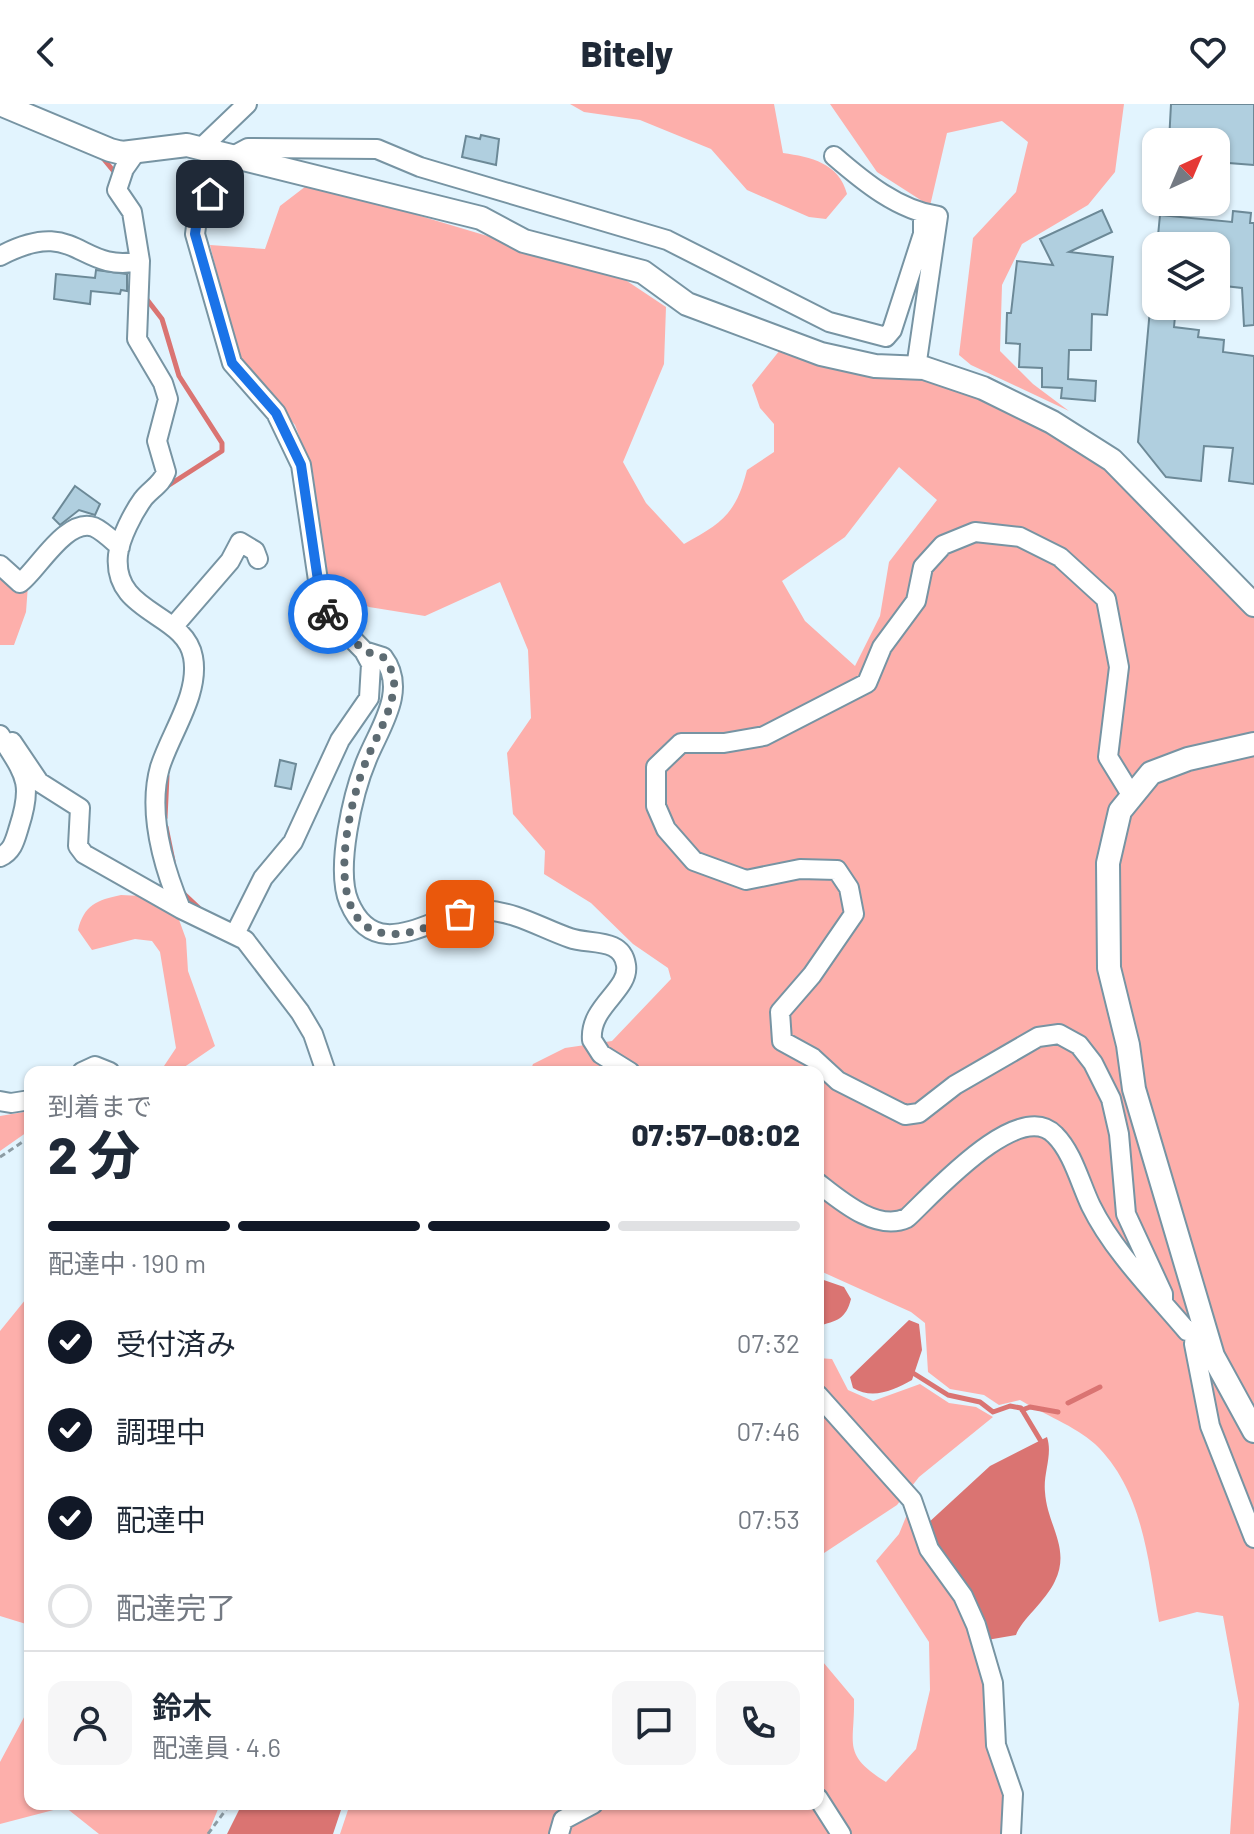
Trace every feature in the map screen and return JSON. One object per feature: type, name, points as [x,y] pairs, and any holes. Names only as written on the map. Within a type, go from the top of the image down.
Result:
[{"type":"street","points":[[0,104],[110,150],[136,152],[187,145],[481,218],[524,241],[643,272],[687,304],[821,354],[875,366],[916,368],[983,388],[1052,422],[1112,460],[1254,605]]},
{"type":"street","points":[[201,148],[247,104]]},
{"type":"street","points":[[238,929],[263,878],[293,842],[340,740],[369,698],[371,664],[364,651],[326,612],[320,594],[301,465],[276,413],[232,363],[195,234],[198,212],[233,156],[256,146],[296,150],[377,149],[420,167],[667,240],[829,322],[886,337],[892,330],[923,234],[923,214]]},
{"type":"street","points":[[136,152],[118,181],[134,217],[140,261],[136,331],[166,390],[168,409],[157,441],[166,472],[142,500],[120,547],[119,568],[131,595],[142,608],[175,624],[188,642],[194,671],[191,688],[159,770],[155,808],[160,846],[181,909]]},
{"type":"street","points":[[834,156],[864,182],[910,211],[938,216],[916,368]]},
{"type":"street","points":[[0,256],[39,239],[67,242],[109,263],[121,265],[140,261]]},
{"type":"street","points":[[0,565],[20,583],[59,541],[87,526],[96,528],[120,547]]},
{"type":"street","points":[[822,1066],[782,1041],[780,1012],[812,975],[854,914],[849,888],[837,870],[800,869],[746,880],[694,861],[666,829],[656,806],[656,767],[681,743],[724,743],[764,736],[867,683],[882,647],[916,601],[923,567],[943,545],[975,532],[1020,537],[1060,557],[1106,599],[1119,667],[1108,757],[1132,796]]},
{"type":"street","points":[[175,624],[194,605],[240,542],[255,551],[258,559]]},
{"type":"street","points":[[364,651],[383,657],[395,681],[383,727],[366,761],[343,855],[344,888],[356,915],[375,930],[395,934],[483,910],[531,920],[572,939],[615,948],[625,961],[625,977],[598,1012],[592,1040],[601,1054],[620,1066]]},
{"type":"street","points":[[3,740],[12,742],[39,782],[80,808],[78,846],[84,854],[199,921],[238,929],[300,1012],[313,1034],[324,1066]]},
{"type":"street","points":[[0,857],[13,845],[28,799],[25,775],[3,740]]},
{"type":"street","points":[[1254,744],[1188,759],[1151,773],[1120,811],[1108,863],[1109,968],[1128,1045],[1134,1089],[1200,1331],[1254,1431]]},
{"type":"street","points":[[824,1068],[838,1081],[905,1115],[919,1113],[955,1085],[1038,1037],[1059,1034],[1079,1045],[1103,1081],[1117,1117],[1126,1214],[1131,1231],[1163,1294],[1163,1303]]},
{"type":"street","points":[[0,1101],[24,1100]]},
{"type":"street","points":[[824,1187],[861,1212],[886,1223],[897,1222],[907,1218],[987,1145],[1025,1127],[1046,1129],[1055,1135],[1065,1151],[1104,1227],[1187,1331],[1200,1331]]},
{"type":"street","points":[[1200,1331],[1196,1355],[1210,1426],[1254,1538]]},
{"type":"street","points":[[824,1402],[912,1500],[929,1549],[963,1596],[976,1625],[993,1683],[996,1745],[1013,1794],[1011,1834]]},
{"type":"street","points":[[824,1807],[841,1834]]},
{"type":"street","points":[[559,1834],[563,1820],[582,1810]]},
{"type":"path","points":[[0,1157],[24,1141]]},
{"type":"path","points":[[208,1834],[226,1810]]},
{"type":"shaded area","points":[[570,104],[774,104],[783,153],[804,157],[831,168],[847,194],[826,219],[809,217],[747,190],[711,149],[640,120],[584,112]]},
{"type":"shaded area","points":[[830,104],[1124,104],[1115,172],[1088,205],[1022,244],[1002,285],[1000,351],[1033,384],[1069,411],[971,365],[959,355],[973,238],[1016,192],[1028,142],[1002,121],[947,133],[930,206],[877,172]]},
{"type":"shaded area","points":[[310,183],[618,275],[666,307],[664,364],[623,462],[646,503],[684,544],[726,516],[738,497],[747,470],[774,452],[774,424],[760,408],[752,385],[780,350],[918,374],[989,399],[1103,463],[1177,534],[1254,618],[1254,1834],[1230,1834],[1239,1704],[1223,1616],[1197,1612],[1159,1622],[1141,1527],[1124,1482],[1111,1462],[1087,1438],[1020,1400],[999,1405],[984,1395],[950,1389],[928,1372],[925,1323],[911,1312],[824,1273],[824,1066],[532,1066],[565,1048],[612,1041],[671,979],[668,968],[633,944],[591,903],[544,874],[545,851],[513,814],[507,753],[531,718],[528,650],[500,582],[425,616],[369,607],[331,587],[322,547],[313,473],[295,425],[239,362],[210,245],[265,249],[280,206]],"holes":[[[899,467],[937,500],[889,562],[880,616],[855,666],[805,621],[782,581],[845,537]]]},
{"type":"shaded area","points":[[0,571],[28,585],[26,612],[14,645],[0,645]]},
{"type":"shaded area","points":[[121,895],[142,896],[178,917],[186,939],[188,971],[215,1046],[186,1066],[164,1066],[176,1048],[160,952],[152,941],[135,939],[92,950],[78,930],[88,909],[105,899]]},
{"type":"shaded area","points":[[24,1112],[24,1134],[0,1151],[0,1116]]},
{"type":"shaded area","points":[[824,1280],[844,1287],[851,1299],[840,1318],[824,1324]]},
{"type":"shaded area","points":[[24,1301],[24,1623],[0,1616],[0,1331]]},
{"type":"shaded area","points":[[909,1320],[919,1324],[922,1350],[912,1380],[876,1393],[853,1388],[850,1377]]},
{"type":"shaded area","points":[[824,1358],[832,1359],[848,1390],[873,1401],[920,1384],[949,1403],[976,1407],[993,1417],[919,1477],[897,1505],[824,1553]]},
{"type":"shaded area","points":[[1047,1437],[1049,1451],[1045,1492],[1059,1547],[1059,1569],[1051,1588],[1016,1635],[987,1640],[927,1524],[990,1466]]},
{"type":"shaded area","points":[[908,1512],[955,1594],[983,1667],[1008,1793],[1002,1834],[340,1834],[348,1810],[824,1810],[824,1663],[854,1699],[856,1756],[886,1782],[916,1749],[930,1690],[929,1642],[876,1561],[899,1534]]},
{"type":"shaded area","points":[[24,1717],[24,1810],[54,1810],[0,1824],[0,1762]]},
{"type":"shaded area","points":[[69,1810],[218,1810],[208,1834],[99,1834]]},
{"type":"shaded area","points":[[239,1810],[341,1810],[333,1834],[227,1834]]},
{"type":"building","points":[[1171,104],[1254,104],[1254,165],[1230,163],[1230,128],[1170,128]]},
{"type":"building","points":[[481,135],[499,139],[496,165],[462,157],[466,136],[480,139]]},
{"type":"building","points":[[1102,210],[1112,232],[1069,252],[1113,257],[1107,315],[1092,314],[1091,350],[1069,350],[1068,379],[1096,381],[1095,401],[1061,398],[1062,388],[1042,387],[1042,368],[1019,367],[1020,344],[1006,343],[1007,313],[1011,313],[1017,261],[1053,265],[1040,239]]},
{"type":"building","points":[[1233,211],[1251,213],[1250,223],[1254,223],[1254,325],[1244,326],[1242,288],[1230,287],[1230,232],[1158,232],[1160,216],[1232,222]]},
{"type":"building","points":[[96,270],[127,274],[127,291],[121,290],[120,294],[91,291],[90,304],[54,299],[56,274],[95,278]]},
{"type":"building","points":[[1149,320],[1175,320],[1174,327],[1199,330],[1198,337],[1224,340],[1223,352],[1254,356],[1254,484],[1229,481],[1233,448],[1204,446],[1201,481],[1166,477],[1138,442]]},
{"type":"building","points":[[75,486],[100,504],[95,515],[79,510],[60,525],[53,518]]},
{"type":"building","points":[[280,760],[296,764],[291,789],[275,786]]},
{"type":"waterway","points":[[102,157],[116,174]]},
{"type":"waterway","points":[[145,297],[162,319],[179,376],[222,443],[222,451],[166,487]]},
{"type":"waterway","points":[[165,818],[167,776]]},
{"type":"waterway","points":[[166,827],[173,861]]},
{"type":"waterway","points":[[183,893],[199,908]]},
{"type":"waterway","points":[[913,1373],[948,1395],[980,1402],[993,1412],[1010,1406],[1021,1408],[1042,1443]]},
{"type":"waterway","points":[[1068,1403],[1100,1387]]},
{"type":"waterway","points":[[1022,1410],[1030,1407],[1058,1412]]},
{"type":"way so far","points":[[328,614],[364,651],[373,651],[383,657],[395,681],[383,727],[366,761],[347,835],[343,872],[349,902],[364,923],[375,930],[395,934],[415,931],[460,914]]},
{"type":"route","points":[[210,194],[198,212],[195,234],[232,363],[276,413],[294,444],[301,465],[320,594],[328,614]]}]
